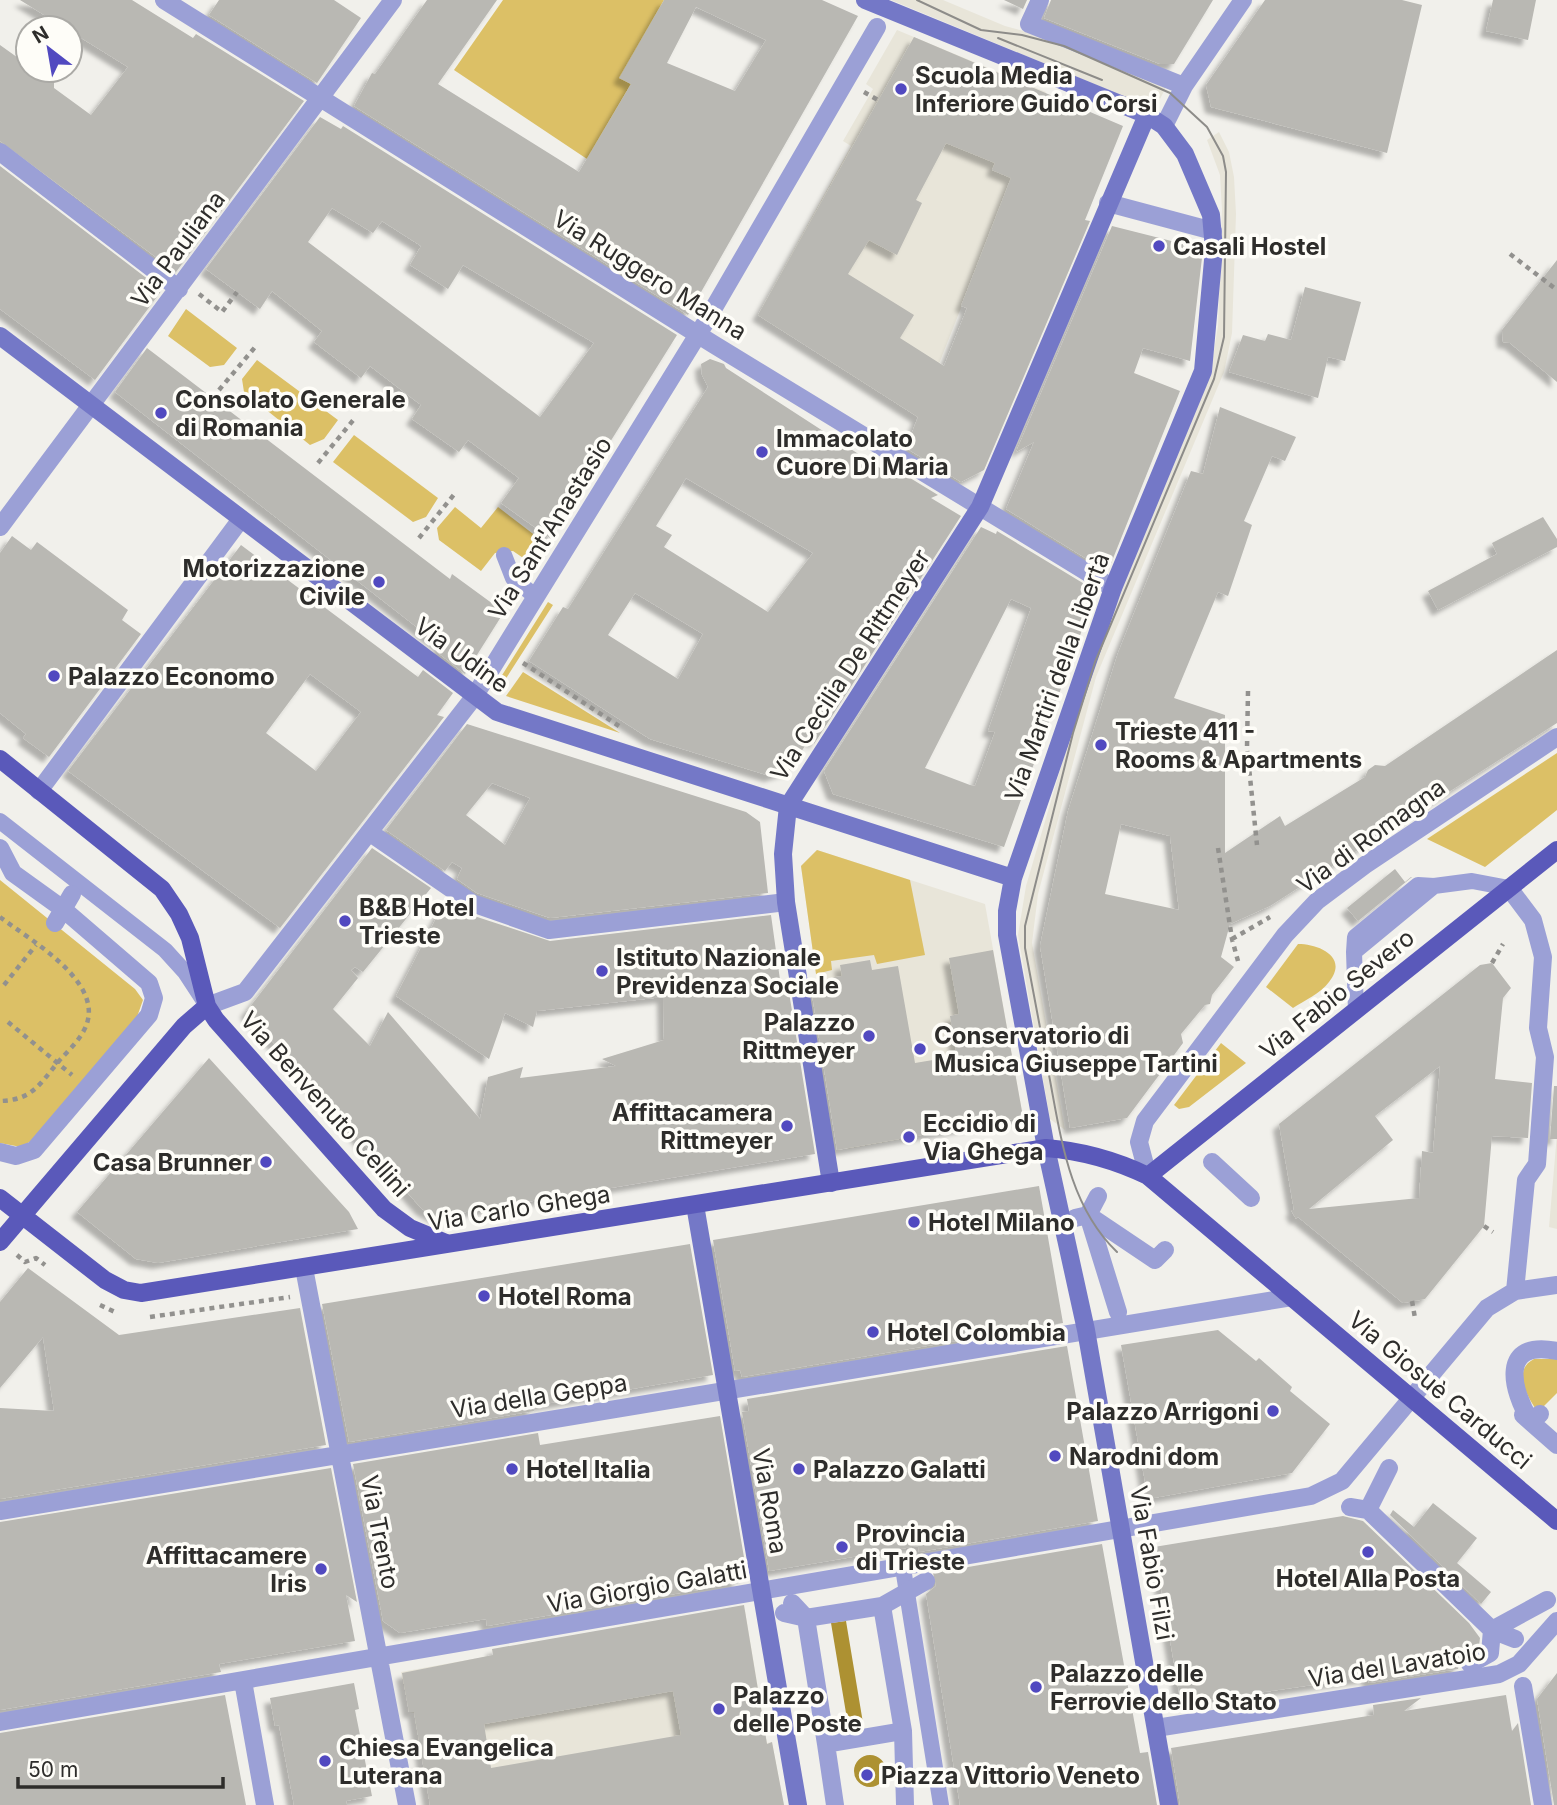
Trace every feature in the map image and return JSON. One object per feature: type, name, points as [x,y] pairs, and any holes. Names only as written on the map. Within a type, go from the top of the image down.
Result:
[{"type":"main road","name":"Via Martiri della Libertà","points":[[865,0],[1147,114],[1164,126],[1185,154],[1207,199],[1213,231],[1203,371],[1113,587],[1013,878],[1007,911],[1007,935],[1046,1148]]},
{"type":"main road","name":"Via Cecilia De Rittmeyer","points":[[831,1183],[786,902],[783,854],[788,806],[981,507],[1147,114]]},
{"type":"main road","name":"Via Udine","points":[[0,336],[497,712],[1013,878]]},
{"type":"main road","points":[[0,759],[162,889],[179,914],[190,938],[207,1006],[184,1026],[0,1242]]},
{"type":"main road","name":"Via Fabio Severo","points":[[1149,1176],[1557,850]]},
{"type":"main road","name":"Via Benvenuto Cellini","points":[[207,1006],[231,1038],[384,1209],[432,1240],[451,1244]]},
{"type":"main road","name":"Via Carlo Ghega","points":[[0,1198],[80,1262],[124,1290],[162,1291],[1046,1148],[1106,1158],[1149,1176]]},
{"type":"main road","name":"Via Fabio Filzi","points":[[1046,1148],[1086,1330],[1170,1805]]},
{"type":"main road","name":"Via Giosuè Carducci","points":[[1149,1176],[1557,1521]]},
{"type":"main road","name":"Via Roma","points":[[695,1205],[798,1805]]},
{"type":"street","name":"Via Ruggero Manna","points":[[164,0],[698,335],[1113,587]]},
{"type":"street","name":"Via Pauliana","points":[[0,527],[393,0]]},
{"type":"street","points":[[1040,0],[1029,24],[1184,86]]},
{"type":"street","points":[[1164,126],[1184,86],[1243,0]]},
{"type":"street","name":"Via Sant'Anastasio","points":[[207,1006],[245,992],[474,697],[698,335],[887,9]]},
{"type":"street","points":[[0,152],[179,289]]},
{"type":"street","points":[[1108,203],[1213,231]]},
{"type":"street","points":[[38,791],[242,519]]},
{"type":"street","name":"Via di Romagna","points":[[1149,1176],[1139,1142],[1144,1121],[1284,935],[1317,901],[1365,865],[1557,737]]},
{"type":"street","points":[[369,832],[472,903],[549,930],[786,902]]},
{"type":"street","points":[[0,848],[4,868],[63,908],[149,983],[159,1002],[85,1086],[34,1150],[12,1158]]},
{"type":"street","points":[[1509,888],[1533,920],[1543,957],[1538,1028],[1545,1057],[1537,1164],[1526,1180],[1515,1291],[1557,1285]]},
{"type":"street","points":[[1212,1162],[1221,1180],[1251,1198]]},
{"type":"street","points":[[1082,1216],[1098,1196]]},
{"type":"street","points":[[1082,1216],[1155,1260],[1164,1250]]},
{"type":"street","points":[[1082,1216],[1118,1312]]},
{"type":"street","name":"Via Trento","points":[[304,1268],[407,1805]]},
{"type":"street","name":"Via Giorgio Galatti","points":[[0,1723],[1311,1496],[1342,1481],[1475,1321],[1496,1302],[1515,1291]]},
{"type":"street","name":"Via della Geppa","points":[[0,1511],[1292,1297]]},
{"type":"street","points":[[1547,1430],[1517,1397],[1512,1377],[1516,1364],[1531,1351],[1557,1351]]},
{"type":"street","points":[[1507,1400],[1547,1430]]},
{"type":"street","points":[[1368,1510],[1389,1468]]},
{"type":"street","points":[[1350,1507],[1368,1510],[1492,1630],[1516,1639]]},
{"type":"street","points":[[788,1608],[806,1618],[882,1606],[926,1581]]},
{"type":"street","points":[[1492,1630],[1547,1600]]},
{"type":"street","points":[[882,1606],[903,1731],[904,1805]]},
{"type":"street","points":[[806,1618],[835,1805]]},
{"type":"street","name":"Via del Lavatoio","points":[[1156,1728],[1499,1674],[1519,1664],[1557,1621]]},
{"type":"street","points":[[1470,1664],[1490,1653],[1492,1630]]},
{"type":"street","points":[[243,1681],[265,1805]]},
{"type":"street","points":[[1523,1686],[1543,1805]]},
{"type":"street","points":[[825,1744],[903,1731]]},
{"type":"lane","points":[[504,555],[513,578],[536,597]]},
{"type":"lane","points":[[0,821],[165,950],[185,972],[207,1006]]},
{"type":"lane","points":[[1356,1011],[1354,952],[1434,886],[1472,881],[1509,888]]},
{"type":"lane","points":[[903,1568],[941,1805]]},
{"type":"path","points":[[869,96],[878,100]]},
{"type":"path","points":[[1510,254],[1557,290]]},
{"type":"path","points":[[214,306],[222,312],[237,292]]},
{"type":"path","points":[[219,390],[256,346]]},
{"type":"path","points":[[318,463],[355,418]]},
{"type":"path","points":[[419,538],[456,492]]},
{"type":"path","points":[[523,663],[622,727]]},
{"type":"path","points":[[1248,691],[1247,748],[1257,845]]},
{"type":"path","points":[[1218,848],[1232,939],[1241,971]]},
{"type":"path","points":[[1270,906],[1272,915]]},
{"type":"path","points":[[4,985],[63,908]]},
{"type":"path","points":[[0,917],[74,975],[86,994],[89,1013],[84,1031],[34,1091],[19,1100],[0,1101]]},
{"type":"path","points":[[1492,963],[1503,944]]},
{"type":"path","points":[[8,1022],[85,1086]]},
{"type":"path","points":[[1484,1226],[1493,1232]]},
{"type":"path","points":[[1412,1301],[1415,1318]]},
{"type":"shaded area","points":[[503,0],[664,0],[620,78],[631,84],[587,159],[454,70]]},
{"type":"shaded area","points":[[891,0],[943,0],[1005,26],[1068,43],[1167,85],[1157,105],[1137,95],[1135,101]]},
{"type":"shaded area","points":[[897,30],[1046,92],[918,417],[758,315],[851,146],[843,141],[873,89],[866,84]]},
{"type":"shaded area","points":[[1219,132],[1229,152],[1234,177],[1236,214],[1232,333],[1224,372],[1096,677],[1038,894],[1032,943],[1065,1130],[1050,1119],[1018,935],[1026,886],[1095,651],[1211,369],[1218,326],[1222,210],[1220,175],[1207,140]]},
{"type":"shaded area","points":[[186,309],[237,348],[224,365],[210,367],[168,336]]},
{"type":"shaded area","points":[[257,360],[338,420],[324,439],[310,445],[244,392],[242,379]]},
{"type":"shaded area","points":[[354,435],[438,498],[426,517],[413,522],[333,462]]},
{"type":"shaded area","points":[[455,507],[481,528],[498,507],[545,543],[532,564],[513,551],[495,553],[481,571],[439,540],[437,528]]},
{"type":"shaded area","points":[[548,602],[553,605],[498,691],[494,688]]},
{"type":"shaded area","points":[[523,672],[620,733],[506,696]]},
{"type":"shaded area","points":[[1557,753],[1557,810],[1485,867],[1427,839]]},
{"type":"shaded area","name":"Conservatorio di Musica Giuseppe Tartini","points":[[817,850],[985,904],[1023,1117],[847,1149],[817,981],[801,866]]},
{"type":"shaded area","points":[[817,850],[910,880],[925,955],[877,964],[874,955],[831,961],[832,970],[816,974],[801,866]]},
{"type":"shaded area","points":[[0,880],[135,989],[143,1000],[137,1017],[40,1136],[21,1147],[0,1143]]},
{"type":"shaded area","points":[[1298,944],[1322,949],[1334,959],[1336,966],[1326,986],[1293,1008],[1266,987]]},
{"type":"shaded area","points":[[1221,1043],[1246,1063],[1189,1107],[1179,1109],[1174,1105]]},
{"type":"shaded area","points":[[1557,1134],[1557,1229],[1549,1227]]},
{"type":"shaded area","points":[[1534,1359],[1557,1359],[1557,1393],[1538,1412],[1526,1392],[1523,1377],[1527,1364]]},
{"type":"shaded area","name":"Palazzo delle Poste","points":[[745,1610],[767,1743],[772,1742],[784,1805],[430,1805],[414,1713],[409,1712],[401,1672]]},
{"type":"shaded area","points":[[846,1621],[863,1723],[848,1725],[831,1623]]},
{"type":"shaded area","points":[[870,1755],[882,1759],[886,1771],[882,1783],[870,1787],[858,1783],[854,1771],[858,1759]]},
{"type":"building","points":[[20,0],[132,0],[193,38],[196,34],[304,101],[176,272],[0,141],[0,45],[14,55],[14,84],[54,84],[54,88],[91,115],[128,67],[84,40],[84,14],[43,14]]},
{"type":"building","points":[[219,0],[334,0],[361,18],[317,83],[209,15]]},
{"type":"building","points":[[427,0],[497,0],[438,84],[579,172],[631,84],[619,78],[664,0],[822,0],[858,16],[688,315],[354,106],[372,73],[375,74]],"holes":[[[696,7],[766,40],[735,91],[667,63]]]},
{"type":"building","points":[[1004,0],[1027,0],[1023,9]]},
{"type":"building","points":[[1051,0],[1213,0],[1174,64],[1160,64],[1044,18]]},
{"type":"building","points":[[1265,0],[1402,0],[1422,5],[1387,153],[1211,107],[1206,85]]},
{"type":"building","points":[[1493,0],[1536,0],[1528,40],[1486,31]]},
{"type":"building","points":[[914,37],[1123,126],[1085,220],[1090,221],[984,470],[961,482],[906,448],[918,417],[758,315]],"holes":[[[946,143],[995,163],[992,170],[1011,178],[961,306],[967,308],[944,366],[900,338],[914,315],[848,274],[869,240],[897,255],[922,203],[916,200]]]},
{"type":"building","points":[[320,117],[341,129],[343,126],[677,335],[550,538],[501,503],[519,478],[468,440],[459,452],[412,419],[421,405],[370,366],[361,378],[314,342],[322,331],[272,291],[260,309],[206,269]],"holes":[[[332,208],[373,233],[382,221],[421,246],[410,265],[448,289],[463,265],[594,343],[540,417],[308,242]]]},
{"type":"building","points":[[0,166],[162,290],[95,380],[0,309]]},
{"type":"building","points":[[1112,226],[1203,249],[1190,361],[1143,348],[1134,373],[1180,391],[1110,566],[1106,563],[1103,569],[1006,509],[1034,442],[1016,452]]},
{"type":"building","points":[[1557,260],[1557,382],[1510,343],[1503,342],[1502,330]]},
{"type":"building","points":[[1305,287],[1361,302],[1345,361],[1328,357],[1318,398],[1229,372],[1243,335],[1265,341],[1268,334],[1291,340]]},
{"type":"building","points":[[147,348],[450,579],[452,574],[504,612],[465,674],[437,652],[441,646],[115,392]]},
{"type":"building","points":[[710,359],[724,364],[726,368],[894,477],[897,470],[938,495],[931,498],[961,516],[814,744],[811,736],[790,770],[770,776],[650,739],[529,661],[563,607],[568,609],[708,387],[702,375],[701,364]],"holes":[[[686,478],[813,553],[768,612],[664,547],[672,535],[656,526]],[[635,593],[703,634],[678,679],[608,635]]]},
{"type":"building","points":[[1220,407],[1296,437],[1285,461],[1272,456],[1244,521],[1252,525],[1228,596],[1218,592],[1174,698],[1225,715],[1225,853],[1280,816],[1285,826],[1365,777],[1368,770],[1375,765],[1385,766],[1557,650],[1557,723],[1270,906],[1230,924],[1221,957],[1234,967],[1212,995],[1210,1004],[1205,1005],[1181,1034],[1183,1043],[1127,1118],[1070,1128],[1040,946],[1068,811],[1118,653],[1191,471],[1203,474]],"holes":[[[1121,824],[1170,836],[1179,910],[1105,894]]]},
{"type":"building","points":[[1543,517],[1557,539],[1557,547],[1438,610],[1428,591],[1497,554],[1492,543]]},
{"type":"building","points":[[981,527],[996,534],[997,531],[1096,591],[1004,847],[833,794],[824,771]],"holes":[[[1011,599],[1031,608],[988,731],[995,732],[975,786],[925,768]]]},
{"type":"building","name":"Palazzo Economo","points":[[12,536],[31,550],[37,542],[128,610],[122,620],[141,634],[49,757],[23,738],[26,734],[0,713],[0,553]]},
{"type":"building","points":[[241,545],[418,677],[423,670],[453,693],[437,715],[444,717],[280,928],[68,771]],"holes":[[[310,674],[361,712],[316,771],[266,733]]]},
{"type":"building","points":[[467,724],[746,812],[760,822],[768,893],[550,918],[477,893],[457,879],[462,868],[452,862],[445,871],[386,830]],"holes":[[[492,783],[530,798],[505,845],[466,815]]]},
{"type":"building","points":[[372,848],[431,888],[363,972],[355,967],[351,970],[358,978],[333,1009],[370,1046],[388,1012],[480,1119],[488,1077],[523,1067],[520,1078],[616,1066],[602,1059],[664,1040],[663,997],[537,1011],[533,1027],[505,1013],[489,1059],[396,996],[446,899],[468,914],[550,941],[771,915],[781,987],[788,986],[815,1154],[436,1217],[422,1209],[246,1012]]},
{"type":"building","points":[[1395,869],[1405,882],[1412,877],[1358,921],[1347,908]]},
{"type":"building","name":"Palazzo Rittmeyer","points":[[993,950],[1023,1117],[837,1150],[810,982],[842,976],[840,965],[870,960],[872,970],[898,966],[915,1063],[957,1056],[950,1016],[959,1014],[949,958]]},
{"type":"building","points":[[1492,963],[1511,988],[1503,998],[1495,1079],[1532,1083],[1528,1138],[1492,1136],[1484,1226],[1425,1299],[1403,1303],[1298,1217],[1296,1219],[1291,1210],[1294,1210],[1279,1124],[1480,965]],"holes":[[[1440,1066],[1433,1153],[1422,1151],[1419,1198],[1309,1209],[1393,1140],[1375,1116]]]},
{"type":"building","name":"Casa Brunner","points":[[209,1058],[349,1212],[358,1229],[158,1263],[136,1259],[77,1212]]},
{"type":"building","points":[[1554,1086],[1557,1086],[1557,1139],[1550,1139]]},
{"type":"building","points":[[1039,1186],[1063,1323],[742,1377],[740,1370],[735,1371],[713,1240]]},
{"type":"building","points":[[690,1244],[713,1375],[533,1406],[534,1411],[349,1442],[322,1304]]},
{"type":"building","points":[[28,1268],[119,1335],[300,1308],[326,1445],[0,1499],[0,1408],[54,1411],[43,1337],[0,1388],[0,1302]]},
{"type":"building","name":"Palazzo Arrigoni","points":[[1218,1330],[1256,1361],[1259,1358],[1292,1387],[1290,1391],[1330,1424],[1292,1473],[1148,1499],[1121,1345]]},
{"type":"building","points":[[1067,1346],[1098,1521],[919,1552],[918,1546],[769,1571],[742,1412],[749,1411],[747,1399]]},
{"type":"building","points":[[720,1416],[747,1575],[738,1577],[739,1583],[487,1626],[486,1619],[400,1633],[383,1621],[353,1464],[538,1433],[540,1445]]},
{"type":"building","points":[[331,1468],[357,1602],[346,1595],[355,1641],[219,1664],[221,1672],[0,1710],[0,1522]]},
{"type":"building","points":[[1433,1503],[1477,1538],[1457,1563],[1491,1592],[1481,1604],[1390,1515],[1393,1510],[1414,1527]]},
{"type":"building","points":[[1343,1516],[1363,1521],[1469,1623],[1480,1638],[1479,1646],[1461,1658],[1458,1669],[1369,1683],[1368,1677],[1181,1704],[1154,1547]]},
{"type":"building","name":"Palazzo delle Ferrovie dello Stato","points":[[1102,1544],[1140,1753],[1148,1752],[1157,1805],[960,1805],[926,1594],[936,1586],[933,1573]]},
{"type":"building","name":"Palazzo delle Poste","points":[[744,1605],[767,1744],[772,1742],[784,1805],[430,1805],[414,1712],[409,1712],[402,1673],[493,1655],[492,1649]],"holes":[[[673,1691],[681,1735],[491,1768],[484,1724]]]},
{"type":"building","points":[[1557,1673],[1557,1805],[1554,1805],[1537,1699]]},
{"type":"building","name":"Chiesa Evangelica Luterana","points":[[354,1683],[359,1709],[355,1710],[372,1796],[346,1801],[347,1805],[294,1805],[279,1725],[275,1726],[270,1698]]},
{"type":"building","points":[[225,1695],[246,1805],[0,1805],[0,1733]]},
{"type":"building","points":[[1506,1695],[1512,1731],[1518,1723],[1531,1805],[1180,1805],[1171,1748],[1374,1715],[1373,1705],[1421,1698],[1404,1711]]},
{"type":"tram line","points":[[917,0],[981,30],[1022,35],[1064,46],[1170,93],[1207,127],[1223,156],[1226,172],[1224,337],[1214,379],[1095,662],[1073,733],[1025,926],[1025,948],[1063,1147],[1088,1214],[1117,1252]]},
{"type":"tram line","points":[[998,38],[1102,80]]},
{"type":"place","name":"Scuola Media Inferiore Guido Corsi","points":[[901,89]]},
{"type":"place","name":"Casali Hostel","points":[[1159,246]]},
{"type":"place","name":"Consolato Generale di Romania","points":[[161,413]]},
{"type":"place","name":"Immacolato Cuore Di Maria","points":[[762,452]]},
{"type":"place","name":"Motorizzazione Civile","points":[[379,582]]},
{"type":"place","name":"Palazzo Economo","points":[[54,676]]},
{"type":"place","name":"Trieste 411 - Rooms & Apartments","points":[[1101,745]]},
{"type":"place","name":"B&B Hotel Trieste","points":[[345,921]]},
{"type":"place","name":"Istituto Nazionale Previdenza Sociale","points":[[602,971]]},
{"type":"place","name":"Palazzo Rittmeyer","points":[[869,1036]]},
{"type":"place","name":"Conservatorio di Musica Giuseppe Tartini","points":[[920,1049]]},
{"type":"place","name":"Affittacamera Rittmeyer","points":[[787,1126]]},
{"type":"place","name":"Eccidio di Via Ghega","points":[[909,1137]]},
{"type":"place","name":"Casa Brunner","points":[[266,1162]]},
{"type":"place","name":"Hotel Milano","points":[[914,1222]]},
{"type":"place","name":"Hotel Roma","points":[[484,1296]]},
{"type":"place","name":"Hotel Colombia","points":[[873,1332]]},
{"type":"place","name":"Palazzo Arrigoni","points":[[1273,1411]]},
{"type":"place","name":"Narodni dom","points":[[1055,1456]]},
{"type":"place","name":"Hotel Italia","points":[[512,1469]]},
{"type":"place","name":"Palazzo Galatti","points":[[799,1469]]},
{"type":"place","name":"Provincia di Trieste","points":[[842,1547]]},
{"type":"place","name":"Hotel Alla Posta","points":[[1368,1552]]},
{"type":"place","name":"Affittacamere Iris","points":[[321,1569]]},
{"type":"place","name":"Palazzo delle Ferrovie dello Stato","points":[[1036,1687]]},
{"type":"place","name":"Palazzo delle Poste","points":[[719,1709]]},
{"type":"place","name":"Chiesa Evangelica Luterana","points":[[325,1761]]},
{"type":"place","name":"Piazza Vittorio Veneto","points":[[867,1775]]}]
